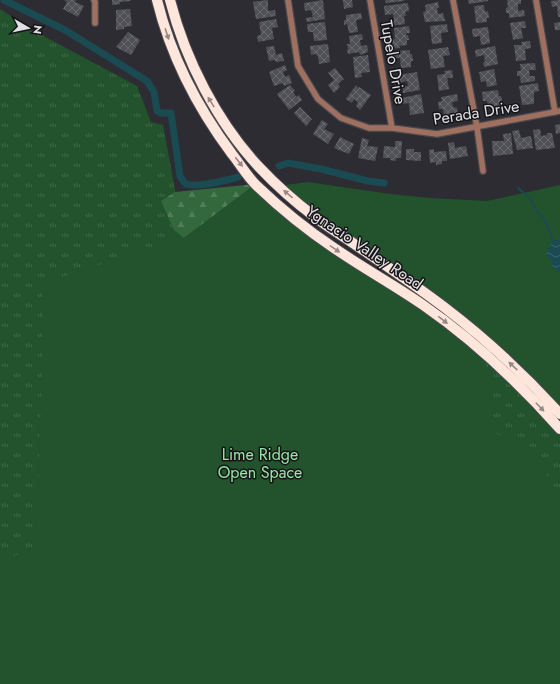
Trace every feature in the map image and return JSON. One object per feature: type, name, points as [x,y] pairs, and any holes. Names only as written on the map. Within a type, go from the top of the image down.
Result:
[{"type":"highway","name":"Ygnacio Valley Road","points":[[157,0],[173,52],[201,109],[218,135],[256,184],[307,228],[333,248],[423,305],[459,333],[511,379],[560,429]]},
{"type":"highway","name":"Ygnacio Valley Road","points":[[170,0],[183,42],[208,96],[224,123],[258,166],[277,186],[316,218],[410,282],[462,322],[525,377],[560,414]]},
{"type":"street","points":[[94,0],[95,23]]},
{"type":"street","name":"Perada Drive","points":[[288,0],[298,66],[318,98],[341,118],[369,128],[392,128],[437,134],[557,112]]},
{"type":"street","name":"Tupelo Drive","points":[[370,0],[392,128]]},
{"type":"street","points":[[453,0],[477,126],[483,171]]},
{"type":"street","points":[[536,0],[557,112]]},
{"type":"green space","name":"Lime Ridge Open Space","points":[[0,9],[36,32],[137,86],[151,122],[163,125],[184,238],[280,206],[459,333],[560,429],[560,684],[0,684]]},
{"type":"green space","points":[[308,182],[390,194],[487,201],[560,185],[560,414],[501,355],[277,186]]},
{"type":"green space","points":[[256,184],[184,238],[174,230],[161,201],[175,192]]},
{"type":"green space","name":"Lime Ridge Open Space","points":[[256,184],[280,206],[423,305],[484,355],[496,434],[530,449],[560,496],[560,684],[0,684],[0,562],[35,547],[43,334],[43,283],[184,238]]},
{"type":"water","points":[[553,240],[560,240],[560,273],[554,268],[546,253]]},
{"type":"building","points":[[64,0],[76,0],[75,2],[84,6],[78,17],[63,9],[67,2]]},
{"type":"building","points":[[112,0],[131,1],[120,2],[120,4],[112,5]]},
{"type":"building","points":[[268,0],[268,11],[275,10],[276,16],[256,19],[253,2]]},
{"type":"building","points":[[323,0],[325,19],[307,22],[306,18],[313,17],[311,10],[305,11],[304,3]]},
{"type":"building","points":[[343,0],[352,0],[353,7],[344,9]]},
{"type":"building","points":[[385,0],[404,0],[404,1],[386,3]]},
{"type":"building","points":[[468,0],[488,0],[488,1],[469,4]]},
{"type":"building","points":[[507,0],[521,0],[521,4],[518,4],[518,11],[524,10],[525,16],[509,18],[509,13],[506,13],[506,8],[508,7]]},
{"type":"building","points":[[560,0],[560,17],[558,17],[557,6],[552,7],[551,1]]},
{"type":"building","points":[[438,2],[438,14],[443,13],[445,21],[425,22],[423,12],[426,11],[425,5]]},
{"type":"building","points":[[408,3],[409,11],[405,12],[406,16],[404,16],[405,24],[391,26],[391,20],[394,20],[393,14],[385,15],[384,6]]},
{"type":"building","points":[[484,5],[485,12],[488,11],[489,18],[487,18],[487,22],[476,23],[474,6]]},
{"type":"building","points":[[130,9],[132,26],[116,30],[116,10]]},
{"type":"building","points":[[361,13],[362,19],[356,20],[358,32],[349,33],[347,24],[344,25],[346,15]]},
{"type":"building","points":[[276,19],[278,27],[272,28],[274,39],[258,42],[257,36],[261,35],[259,22]]},
{"type":"building","points":[[525,21],[526,28],[521,28],[523,38],[513,40],[510,23]]},
{"type":"building","points":[[325,22],[327,40],[314,41],[313,32],[308,32],[307,24]]},
{"type":"building","points":[[560,22],[560,30],[555,30],[554,23]]},
{"type":"building","points":[[447,24],[448,32],[441,33],[442,43],[432,44],[430,26]]},
{"type":"building","points":[[409,26],[410,33],[406,33],[409,40],[407,40],[407,45],[399,46],[400,48],[390,49],[389,40],[395,39],[394,28]]},
{"type":"building","points":[[488,27],[490,43],[481,45],[480,36],[473,37],[472,29]]},
{"type":"building","points":[[128,32],[140,40],[131,55],[116,47]]},
{"type":"building","points":[[362,34],[363,40],[360,40],[361,46],[367,45],[368,52],[360,55],[359,52],[348,54],[347,44],[350,44],[349,36]]},
{"type":"building","points":[[530,41],[531,48],[525,49],[526,60],[516,61],[514,45],[522,45],[521,42]]},
{"type":"building","points":[[328,44],[330,62],[319,64],[318,56],[316,54],[311,55],[310,46]]},
{"type":"building","points":[[274,46],[276,55],[282,53],[284,61],[269,61],[266,47]]},
{"type":"building","points":[[495,46],[498,64],[484,67],[484,55],[476,57],[475,50]]},
{"type":"building","points":[[448,47],[450,55],[443,56],[445,67],[431,69],[428,50]]},
{"type":"building","points":[[410,50],[413,61],[411,61],[411,67],[401,68],[400,58],[394,58],[394,51]]},
{"type":"building","points":[[368,55],[370,72],[361,73],[362,77],[355,78],[353,57]]},
{"type":"building","points":[[535,63],[536,70],[529,70],[530,76],[535,76],[535,81],[521,83],[520,76],[517,76],[517,71],[521,71],[520,64]]},
{"type":"building","points":[[285,65],[287,70],[283,72],[285,77],[289,75],[292,83],[284,86],[283,83],[274,86],[269,72]]},
{"type":"building","points":[[335,68],[344,79],[338,84],[340,87],[334,93],[328,85],[334,80],[328,73]]},
{"type":"building","points":[[494,69],[497,85],[487,87],[486,81],[481,82],[479,72]]},
{"type":"building","points":[[452,70],[453,78],[447,78],[449,89],[439,91],[437,75],[445,74],[444,71]]},
{"type":"building","points":[[417,72],[420,90],[403,93],[403,87],[408,86],[407,81],[399,83],[398,75]]},
{"type":"building","points":[[538,83],[539,91],[534,92],[534,104],[522,105],[519,86]]},
{"type":"building","points":[[290,85],[295,91],[293,92],[296,97],[299,95],[302,100],[289,110],[277,94]]},
{"type":"building","points":[[356,85],[358,88],[359,87],[371,95],[360,110],[356,106],[358,102],[354,99],[352,103],[346,99]]},
{"type":"building","points":[[498,90],[499,96],[501,96],[502,100],[500,101],[500,106],[488,108],[487,101],[483,101],[482,92]]},
{"type":"building","points":[[421,94],[424,113],[410,115],[409,103],[402,104],[401,98]]},
{"type":"building","points":[[457,94],[458,101],[452,102],[453,107],[457,108],[458,115],[444,118],[443,109],[439,109],[438,102],[442,101],[441,97]]},
{"type":"building","points":[[300,107],[312,119],[306,126],[294,113]]},
{"type":"building","points":[[322,120],[328,124],[324,129],[334,134],[328,144],[313,134]]},
{"type":"building","points":[[560,124],[560,133],[556,134],[555,125]]},
{"type":"building","points":[[540,129],[541,136],[547,135],[547,133],[552,133],[555,148],[536,150],[533,130]]},
{"type":"building","points":[[519,130],[521,138],[531,136],[533,148],[517,150],[512,131]]},
{"type":"building","points":[[511,133],[513,154],[493,156],[492,141],[504,141],[503,134]]},
{"type":"building","points":[[340,137],[354,144],[349,154],[334,148]]},
{"type":"building","points":[[362,138],[369,140],[367,146],[378,147],[375,161],[358,158]]},
{"type":"building","points":[[395,141],[402,141],[401,158],[396,158],[396,161],[390,160],[391,158],[383,158],[384,146],[395,147]]},
{"type":"building","points":[[454,142],[455,148],[466,146],[468,156],[450,159],[448,143]]},
{"type":"building","points":[[406,149],[414,149],[414,152],[421,152],[421,161],[406,160]]},
{"type":"building","points":[[434,149],[434,152],[446,151],[447,161],[442,161],[442,164],[436,165],[436,162],[430,163],[429,150]]},
{"type":"waterway","points":[[4,0],[65,30],[147,81],[154,92],[157,111],[161,113],[171,113],[180,176],[186,184],[197,185],[219,182],[238,177]]},
{"type":"waterway","points":[[279,166],[288,163],[321,169],[368,181],[384,183]]},
{"type":"waterway","points":[[518,188],[530,198],[538,213],[544,219],[553,240]]}]
